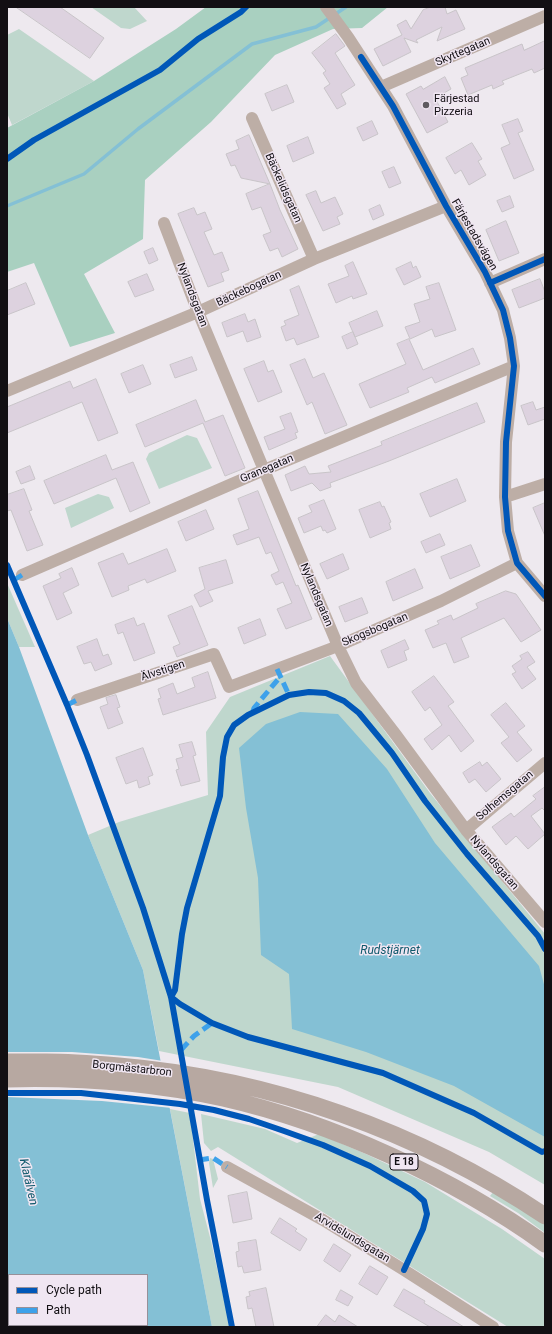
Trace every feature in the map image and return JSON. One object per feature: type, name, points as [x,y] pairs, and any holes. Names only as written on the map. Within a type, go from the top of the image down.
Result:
[{"type":"highway","name":"Borgmästarbron","points":[[7,1062],[46,1062],[121,1066],[197,1076],[256,1088],[335,1111],[430,1151],[478,1175],[545,1216]]},
{"type":"highway","name":"Borgmästarbron","points":[[7,1078],[76,1080],[132,1084],[224,1098],[294,1118],[384,1152],[421,1170],[524,1229],[545,1244]]},
{"type":"street","name":"Färjestadsvägen","points":[[326,7],[348,37],[393,106],[446,206],[490,283],[503,310],[510,338],[514,366],[506,442],[505,497],[508,531],[517,563],[545,596]]},
{"type":"street","name":"Skyttegatan","points":[[381,87],[545,16]]},
{"type":"street","name":"Bäckelidsgatan","points":[[252,118],[314,259]]},
{"type":"street","name":"Bäckebogatan","points":[[7,391],[198,312],[314,259],[446,206]]},
{"type":"street","name":"Nylandsgatan","points":[[164,223],[198,312],[338,646],[356,683],[466,830],[545,922]]},
{"type":"street","points":[[490,283],[545,259]]},
{"type":"street","name":"Granegatan","points":[[22,575],[264,470],[514,366]]},
{"type":"street","points":[[505,497],[545,484]]},
{"type":"street","name":"Skogsbogatan","points":[[229,687],[338,646],[441,601],[517,563]]},
{"type":"street","name":"Älvstigen","points":[[77,700],[214,654],[229,687]]},
{"type":"street","name":"Solhemsgatan","points":[[466,830],[545,763]]},
{"type":"street","name":"Arvidslundsgatan","points":[[227,1167],[323,1220],[493,1327]]},
{"type":"green space","points":[[91,7],[134,7],[147,21],[130,29],[121,28]]},
{"type":"green space","points":[[206,7],[388,7],[362,28],[333,29],[275,55],[211,122],[145,180],[143,239],[84,274],[115,333],[70,347],[34,263],[7,272],[7,128],[94,81],[176,29]]},
{"type":"green space","points":[[19,29],[94,81],[12,125],[7,113],[7,35]]},
{"type":"green space","points":[[187,435],[197,438],[212,468],[159,489],[146,459],[149,453]]},
{"type":"green space","points":[[98,494],[109,497],[114,508],[71,528],[65,508]]},
{"type":"green space","points":[[7,583],[35,647],[19,647],[7,618]]},
{"type":"green space","points":[[330,656],[430,793],[545,934],[545,1185],[489,1152],[338,1087],[159,1051],[143,970],[88,835],[119,822],[208,795],[206,732],[230,697]]},
{"type":"green space","points":[[170,1109],[190,1113],[200,1199],[230,1327],[212,1327]]},
{"type":"green space","points":[[201,1114],[265,1129],[297,1143],[319,1134],[425,1182],[502,1229],[545,1259],[545,1327],[508,1327],[218,1147],[211,1151],[204,1143]]},
{"type":"green space","points":[[210,1158],[213,1159],[218,1179],[213,1188],[209,1163]]},
{"type":"green space","points":[[494,1191],[545,1223],[545,1233],[518,1213],[490,1196]]},
{"type":"water","name":"Klarälven","points":[[7,618],[88,835],[143,970],[212,1327],[7,1327]]},
{"type":"water","name":"Rudstjärnet","points":[[300,712],[338,714],[387,769],[435,843],[539,966],[545,988],[545,1137],[454,1086],[366,1052],[292,1029],[289,974],[261,955],[258,878],[246,808],[239,748],[266,724]]},
{"type":"pier","points":[[7,1052],[72,1052],[138,1057],[163,1061],[172,1108],[102,1101],[7,1097]]},
{"type":"building","points":[[16,7],[60,7],[104,38],[90,58]]},
{"type":"building","points":[[431,7],[445,7],[447,14],[456,10],[465,29],[437,41],[442,27],[416,40],[418,43],[404,38],[411,52],[383,66],[374,49],[402,35],[397,25],[406,20],[411,29],[423,10]]},
{"type":"building","points":[[336,34],[345,46],[335,53],[355,85],[341,94],[346,104],[337,109],[324,88],[330,84],[323,73],[326,71],[312,53]]},
{"type":"building","points":[[545,41],[545,68],[534,73],[532,69],[502,81],[504,84],[493,89],[492,85],[468,95],[461,78],[468,75],[465,68],[522,44],[524,50]]},
{"type":"building","points":[[445,77],[451,89],[435,98],[448,122],[427,133],[406,94],[421,86],[423,89]]},
{"type":"building","points":[[287,85],[294,102],[272,111],[265,94]]},
{"type":"building","points":[[518,119],[523,131],[518,133],[534,170],[514,179],[501,148],[510,144],[502,125]]},
{"type":"building","points":[[372,121],[378,134],[363,141],[357,128]]},
{"type":"building","points":[[249,135],[270,184],[241,178],[235,165],[231,166],[226,154],[239,149],[236,141]]},
{"type":"building","points":[[308,137],[314,153],[293,162],[287,146]]},
{"type":"building","points":[[472,143],[482,159],[478,161],[486,175],[469,185],[461,170],[455,174],[446,158]]},
{"type":"building","points":[[394,167],[401,183],[389,188],[382,172]]},
{"type":"building","points":[[270,184],[298,249],[282,257],[278,248],[270,251],[263,235],[271,232],[261,207],[252,210],[246,194]]},
{"type":"building","points":[[316,191],[321,203],[335,197],[343,214],[337,217],[340,224],[323,231],[306,195]]},
{"type":"building","points":[[510,196],[514,207],[502,212],[497,201]]},
{"type":"building","points":[[380,205],[384,215],[373,220],[369,210]]},
{"type":"building","points":[[194,208],[197,215],[205,212],[212,229],[204,232],[214,255],[222,252],[229,270],[221,273],[224,281],[208,287],[178,214]]},
{"type":"building","points":[[506,221],[519,253],[499,261],[486,230]]},
{"type":"building","points":[[153,248],[158,260],[149,264],[144,252]]},
{"type":"building","points":[[353,262],[367,294],[353,299],[352,296],[336,303],[328,284],[349,276],[345,266]]},
{"type":"building","points":[[411,262],[413,268],[416,266],[421,277],[404,285],[396,269]]},
{"type":"building","points":[[147,274],[154,290],[135,297],[128,282]]},
{"type":"building","points":[[540,279],[545,292],[545,298],[519,308],[512,290]]},
{"type":"building","points":[[26,283],[35,304],[7,315],[7,291]]},
{"type":"building","points":[[439,283],[456,330],[435,337],[432,329],[410,339],[405,327],[420,322],[414,304],[430,299],[426,287]]},
{"type":"building","points":[[299,286],[319,337],[297,345],[294,338],[286,341],[281,327],[286,325],[284,321],[299,315],[290,290]]},
{"type":"building","points":[[377,311],[383,326],[355,337],[349,323]]},
{"type":"building","points":[[245,314],[248,322],[255,319],[261,337],[247,342],[243,331],[227,337],[222,323]]},
{"type":"building","points":[[353,332],[358,344],[347,349],[342,337]]},
{"type":"building","points":[[409,339],[423,370],[473,348],[480,364],[435,383],[432,377],[407,388],[409,392],[370,408],[359,384],[406,364],[397,344]]},
{"type":"building","points":[[192,357],[197,370],[175,378],[170,365]]},
{"type":"building","points":[[305,359],[313,378],[324,373],[347,425],[325,434],[312,402],[307,405],[290,365]]},
{"type":"building","points":[[264,361],[268,372],[273,370],[282,392],[258,402],[244,369]]},
{"type":"building","points":[[143,365],[151,384],[129,393],[121,374]]},
{"type":"building","points":[[96,379],[118,433],[98,441],[82,402],[7,433],[7,407],[70,381],[73,388]]},
{"type":"building","points":[[196,400],[205,422],[223,415],[245,468],[225,476],[203,423],[145,447],[136,425]]},
{"type":"building","points":[[533,402],[536,410],[545,407],[545,419],[528,425],[521,406]]},
{"type":"building","points":[[477,403],[485,422],[330,483],[331,487],[320,491],[312,483],[291,491],[285,475],[305,466],[309,474],[331,472],[328,466],[382,445],[381,442]]},
{"type":"building","points":[[291,413],[298,432],[295,433],[297,438],[269,450],[264,437],[285,429],[280,417]]},
{"type":"building","points":[[106,455],[112,470],[133,462],[150,503],[130,512],[116,478],[54,504],[44,481]]},
{"type":"building","points":[[30,466],[35,479],[21,484],[16,472]]},
{"type":"building","points":[[457,479],[466,501],[430,517],[420,494]]},
{"type":"building","points":[[24,489],[32,510],[29,511],[43,545],[27,551],[11,510],[7,511],[7,495]]},
{"type":"building","points":[[258,491],[296,586],[298,585],[312,619],[286,629],[277,609],[292,603],[283,582],[276,585],[271,575],[279,571],[271,552],[266,554],[259,537],[237,545],[233,535],[249,529],[238,499]]},
{"type":"building","points":[[324,500],[336,529],[327,533],[325,530],[323,531],[321,526],[304,533],[298,518],[312,512],[309,506]]},
{"type":"building","points":[[380,502],[382,507],[384,506],[391,522],[389,523],[391,529],[370,538],[359,510]]},
{"type":"building","points":[[545,503],[545,536],[533,508]]},
{"type":"building","points":[[206,510],[214,529],[186,541],[178,522]]},
{"type":"building","points":[[440,534],[445,545],[426,553],[421,542]]},
{"type":"building","points":[[471,545],[480,566],[450,579],[441,557]]},
{"type":"building","points":[[167,549],[176,571],[147,583],[145,579],[128,586],[129,590],[112,597],[98,563],[123,553],[128,564]]},
{"type":"building","points":[[343,554],[349,569],[327,579],[320,564]]},
{"type":"building","points":[[226,560],[233,583],[208,591],[213,601],[200,607],[194,595],[205,589],[199,568]]},
{"type":"building","points":[[72,568],[79,585],[63,593],[72,613],[57,620],[43,586],[61,578],[59,574]]},
{"type":"building","points":[[415,569],[423,588],[393,601],[386,582]]},
{"type":"building","points":[[506,591],[516,594],[541,630],[521,642],[504,618],[461,638],[469,657],[454,663],[446,643],[433,648],[425,630],[439,624],[437,621],[451,615],[453,620],[478,608],[476,604]]},
{"type":"building","points":[[362,598],[368,613],[345,622],[339,607]]},
{"type":"building","points":[[192,606],[208,645],[177,657],[173,647],[180,644],[168,616]]},
{"type":"building","points":[[134,618],[137,626],[144,623],[155,653],[134,661],[123,632],[118,634],[115,625]]},
{"type":"building","points":[[260,619],[266,635],[244,644],[238,628]]},
{"type":"building","points":[[97,639],[103,656],[108,654],[112,664],[95,671],[91,662],[84,664],[77,647]]},
{"type":"building","points":[[405,640],[409,649],[404,651],[407,660],[388,668],[381,651]]},
{"type":"building","points":[[528,652],[535,662],[527,667],[536,679],[522,689],[512,674],[516,672],[512,666],[522,659],[520,656]]},
{"type":"building","points":[[208,672],[216,698],[163,715],[158,699],[161,698],[158,689],[173,683],[177,694],[195,687],[192,678]]},
{"type":"building","points":[[434,676],[454,702],[448,706],[474,741],[461,752],[449,735],[432,750],[424,739],[442,725],[430,707],[425,711],[412,692]]},
{"type":"building","points":[[116,695],[120,707],[117,708],[123,723],[108,729],[100,707],[108,704],[106,698]]},
{"type":"building","points":[[506,703],[525,726],[517,732],[532,750],[517,762],[501,743],[509,737],[491,715]]},
{"type":"building","points":[[192,742],[196,755],[193,756],[200,781],[181,786],[176,770],[179,769],[176,759],[183,757],[179,745]]},
{"type":"building","points":[[143,748],[153,775],[148,777],[150,784],[139,788],[137,780],[126,784],[116,758]]},
{"type":"building","points":[[480,762],[482,766],[487,762],[501,779],[486,792],[475,779],[469,783],[463,773]]},
{"type":"building","points":[[545,787],[545,811],[542,808],[531,816],[545,834],[528,849],[516,836],[506,845],[492,827],[511,813],[514,817],[536,799],[533,796]]},
{"type":"building","points":[[247,1192],[252,1219],[233,1223],[228,1196]]},
{"type":"building","points":[[280,1218],[297,1229],[295,1231],[307,1239],[300,1251],[271,1233]]},
{"type":"building","points":[[256,1240],[261,1270],[244,1273],[242,1266],[238,1267],[236,1252],[239,1251],[238,1243]]},
{"type":"building","points":[[334,1244],[351,1255],[340,1272],[324,1261]]},
{"type":"building","points":[[370,1266],[388,1277],[377,1295],[359,1284]]},
{"type":"building","points":[[266,1288],[274,1327],[256,1327],[252,1308],[248,1309],[246,1297],[250,1296],[249,1292]]},
{"type":"building","points":[[404,1289],[464,1327],[430,1327],[394,1306]]},
{"type":"building","points":[[341,1290],[353,1297],[348,1306],[336,1300]]},
{"type":"building","points":[[326,1315],[335,1322],[339,1315],[358,1327],[317,1327]]},
{"type":"waterway","points":[[7,206],[84,174],[138,129],[252,44],[316,27],[346,7]]},
{"type":"marked path","points":[[14,580],[22,575]]},
{"type":"marked path","points":[[277,669],[289,695]]},
{"type":"marked path","points":[[253,711],[280,677]]},
{"type":"marked path","points":[[67,705],[77,700]]},
{"type":"marked path","points":[[181,1050],[194,1036],[212,1023]]},
{"type":"marked path","points":[[199,1160],[213,1158],[227,1167]]},
{"type":"cycle path","points":[[7,159],[34,140],[160,70],[198,39],[241,12],[246,7]]},
{"type":"cycle path","points":[[361,57],[393,106],[446,206],[485,272],[503,310],[510,338],[514,366],[506,442],[505,497],[508,531],[517,563],[545,596]]},
{"type":"cycle path","points":[[490,283],[545,259]]},
{"type":"cycle path","points":[[7,565],[87,755],[143,908],[171,997],[207,1200],[232,1327]]},
{"type":"cycle path","points":[[545,949],[538,936],[467,854],[425,801],[392,753],[359,713],[344,701],[326,693],[309,692],[289,695],[248,715],[234,725],[227,737],[223,757],[220,796],[187,908],[175,990],[171,997],[212,1023],[248,1037],[383,1073],[474,1113],[542,1152],[545,1151]]},
{"type":"cycle path","points":[[7,1093],[81,1093],[180,1104],[214,1110],[249,1119],[323,1145],[370,1166],[413,1191],[424,1201],[427,1214],[423,1229],[404,1270]]},
{"type":"place","name":"Färjestad Pizzeria","points":[[426,105]]}]
